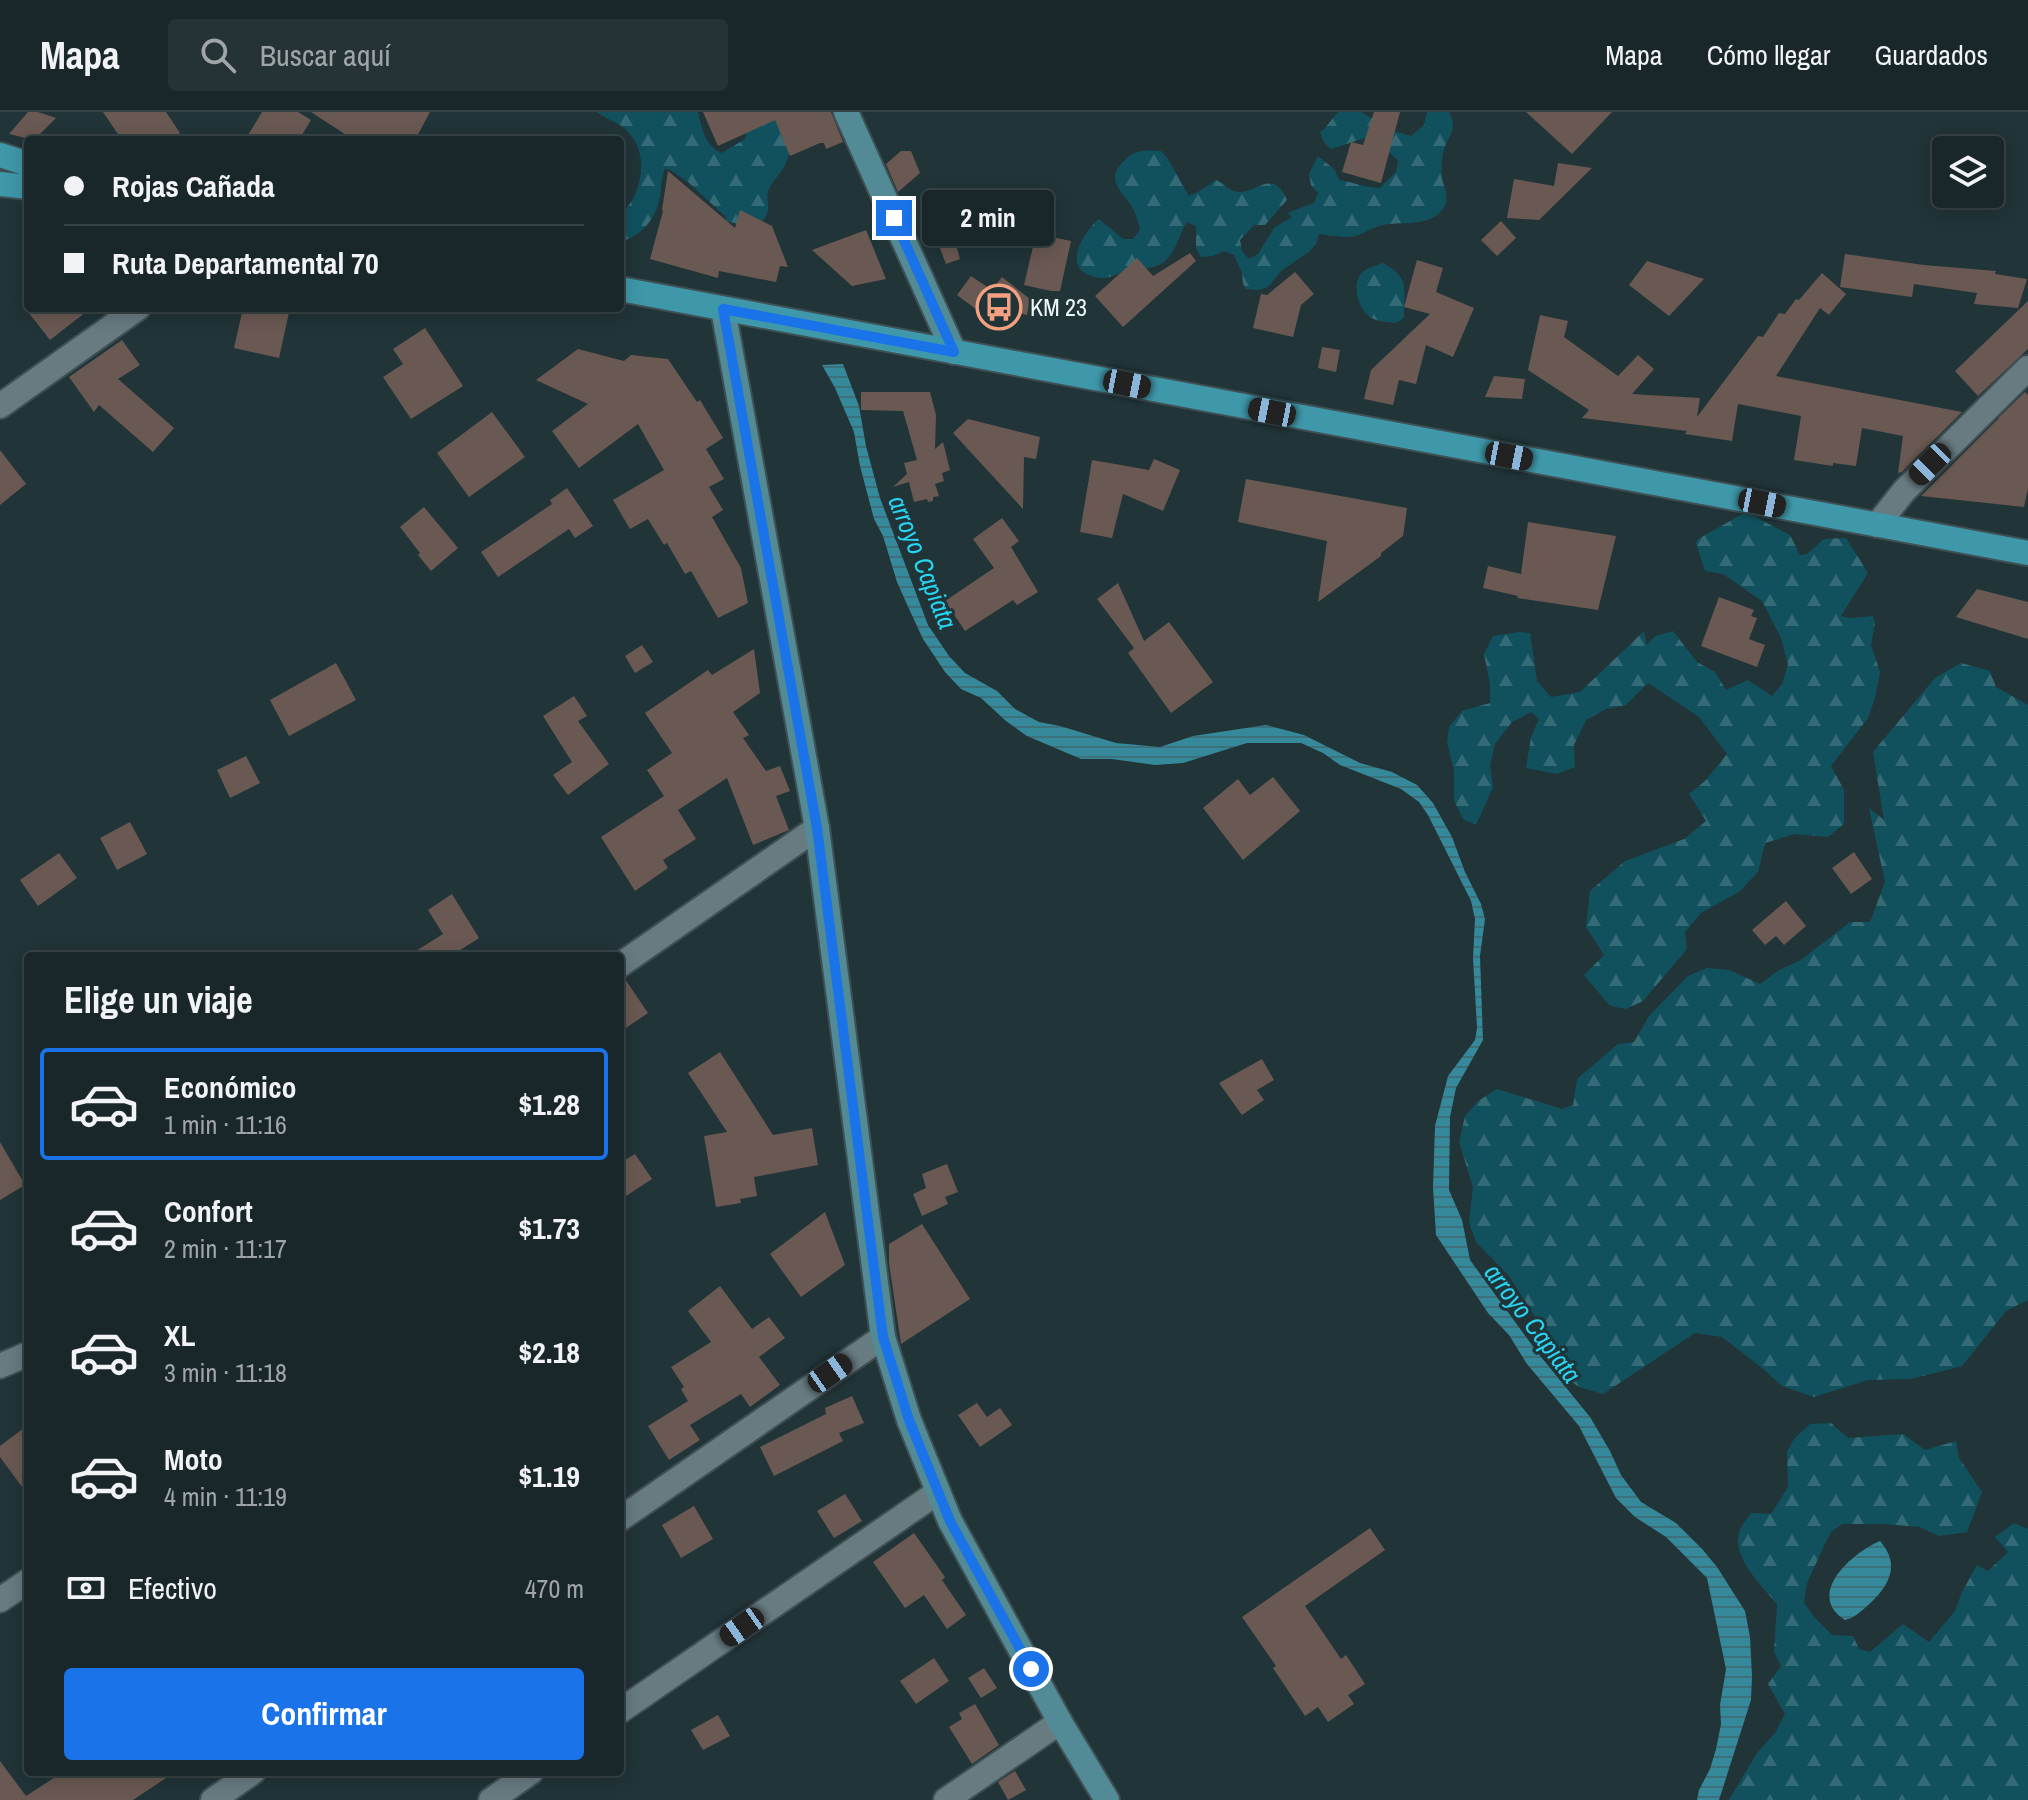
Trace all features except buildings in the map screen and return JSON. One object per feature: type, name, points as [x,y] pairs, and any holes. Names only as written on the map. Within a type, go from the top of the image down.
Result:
[{"type":"main road","points":[[846,112],[954,352]]},
{"type":"main road","points":[[0,155],[24,163]]},
{"type":"main road","points":[[0,184],[24,187]]},
{"type":"main road","points":[[624,290],[2028,553]]},
{"type":"main road","points":[[723,309],[817,828],[883,1337],[909,1420],[950,1521],[1060,1722],[1107,1800]]},
{"type":"street","points":[[0,406],[132,312]]},
{"type":"street","points":[[1877,525],[1904,491],[2028,368]]},
{"type":"street","points":[[624,962],[817,828]]},
{"type":"street","points":[[624,1516],[883,1337]]},
{"type":"street","points":[[0,1366],[24,1356]]},
{"type":"street","points":[[624,1708],[938,1492]]},
{"type":"street","points":[[0,1600],[24,1584]]},
{"type":"street","points":[[946,1800],[1060,1722]]},
{"type":"street","points":[[213,1800],[247,1776]]},
{"type":"street","points":[[491,1800],[525,1776]]},
{"type":"green space","points":[[597,112],[698,112],[708,141],[722,153],[745,139],[748,125],[776,112],[788,141],[789,155],[768,191],[766,217],[751,225],[726,221],[726,217],[688,182],[665,169],[654,215],[640,232],[624,240],[624,211],[638,187],[641,164],[636,142],[618,124]]},
{"type":"green space","points":[[1339,112],[1361,112],[1390,130],[1411,136],[1424,125],[1427,112],[1449,112],[1453,129],[1443,153],[1442,169],[1446,200],[1438,214],[1423,221],[1379,226],[1354,236],[1319,234],[1309,252],[1282,270],[1268,287],[1258,290],[1246,289],[1234,255],[1224,251],[1201,257],[1196,248],[1196,226],[1187,222],[1173,252],[1159,265],[1105,278],[1088,275],[1081,269],[1077,262],[1080,244],[1099,219],[1123,239],[1133,239],[1140,230],[1134,211],[1115,181],[1120,165],[1138,152],[1161,151],[1189,196],[1216,180],[1238,192],[1270,183],[1282,190],[1287,200],[1265,225],[1254,225],[1240,240],[1242,251],[1249,259],[1258,254],[1274,228],[1292,217],[1287,213],[1314,203],[1318,193],[1311,185],[1309,174],[1318,156],[1335,170],[1339,180],[1380,188],[1396,172],[1398,161],[1375,138],[1365,138],[1331,149],[1320,132]]},
{"type":"green space","points":[[1383,263],[1398,274],[1404,286],[1404,318],[1396,323],[1370,317],[1358,298],[1360,275]]},
{"type":"green space","points":[[1746,512],[1790,535],[1800,555],[1807,554],[1824,539],[1846,538],[1868,573],[1841,616],[1873,616],[1875,623],[1871,645],[1880,672],[1868,718],[1831,766],[1844,790],[1844,824],[1828,837],[1795,834],[1765,843],[1758,872],[1739,892],[1701,913],[1685,932],[1687,949],[1643,1001],[1626,1009],[1610,1006],[1584,975],[1604,955],[1586,927],[1590,891],[1625,861],[1684,839],[1706,821],[1689,794],[1705,781],[1727,754],[1699,717],[1648,683],[1626,705],[1606,709],[1586,720],[1574,745],[1575,767],[1557,774],[1526,768],[1531,737],[1539,719],[1531,712],[1512,722],[1495,744],[1490,765],[1493,787],[1476,825],[1463,819],[1454,800],[1454,771],[1447,742],[1449,727],[1462,711],[1490,703],[1484,654],[1493,636],[1520,632],[1530,633],[1537,681],[1551,697],[1580,692],[1644,631],[1647,645],[1655,636],[1673,631],[1697,662],[1715,672],[1726,690],[1748,680],[1772,696],[1782,684],[1788,664],[1781,638],[1762,601],[1723,574],[1705,571],[1696,543]]},
{"type":"green space","points":[[1961,663],[1990,671],[1996,687],[2028,705],[2028,1300],[2006,1311],[1962,1366],[1911,1379],[1868,1380],[1814,1397],[1782,1386],[1722,1337],[1695,1333],[1603,1394],[1579,1387],[1562,1375],[1545,1352],[1544,1331],[1509,1276],[1476,1242],[1469,1223],[1473,1187],[1459,1142],[1465,1116],[1478,1101],[1497,1089],[1562,1109],[1573,1105],[1577,1079],[1618,1044],[1634,1042],[1649,1016],[1688,976],[1707,968],[1729,970],[1760,984],[1779,970],[1801,960],[1850,922],[1870,922],[1885,882],[1869,808],[1884,820],[1873,752],[1935,678]]},
{"type":"green space","points":[[1831,1423],[1848,1438],[1903,1434],[1925,1450],[1956,1441],[1959,1458],[1982,1492],[1967,1532],[1939,1536],[1920,1527],[1842,1524],[1831,1532],[1807,1583],[1804,1603],[1832,1635],[1853,1636],[1859,1649],[1870,1652],[1903,1624],[1929,1642],[1955,1611],[1977,1565],[1988,1571],[2008,1552],[1995,1537],[2014,1523],[2028,1529],[2028,1800],[1729,1800],[1785,1714],[1768,1684],[1781,1666],[1774,1652],[1777,1604],[1743,1560],[1738,1540],[1740,1530],[1751,1513],[1771,1514],[1788,1487],[1787,1452],[1794,1439],[1810,1424]]},
{"type":"shaded area","points":[[843,364],[859,406],[880,498],[928,625],[965,673],[997,691],[1015,709],[1039,722],[1116,743],[1160,747],[1193,736],[1266,725],[1304,735],[1360,763],[1392,772],[1417,785],[1433,803],[1452,837],[1485,919],[1480,956],[1483,1040],[1456,1088],[1450,1117],[1449,1190],[1462,1220],[1470,1260],[1537,1352],[1590,1417],[1621,1475],[1641,1502],[1676,1523],[1703,1550],[1745,1611],[1750,1637],[1751,1700],[1719,1800],[1697,1800],[1716,1749],[1726,1669],[1707,1578],[1666,1537],[1635,1517],[1616,1498],[1579,1426],[1527,1364],[1509,1335],[1488,1313],[1436,1235],[1433,1187],[1435,1126],[1448,1076],[1475,1040],[1477,1028],[1473,958],[1475,919],[1471,901],[1428,815],[1419,802],[1401,789],[1340,765],[1301,743],[1247,743],[1183,763],[1155,765],[1112,759],[1081,759],[1027,736],[981,698],[961,689],[945,672],[923,639],[897,582],[883,536],[874,519],[854,432],[822,365]]},
{"type":"shaded area","points":[[1880,1541],[1890,1559],[1890,1576],[1874,1600],[1845,1620],[1834,1610],[1830,1598],[1831,1587],[1846,1564]]},
{"type":"place","name":"KM 23","points":[[999,307]]},
{"type":"route","points":[[894,218],[954,352],[723,309],[817,828],[883,1337],[909,1420],[950,1521],[1031,1669]]},
{"type":"water label","name":"arroyo Capiata","points":[[923,562]]},
{"type":"water label","name":"arroyo Capiata","points":[[1533,1323]]}]
